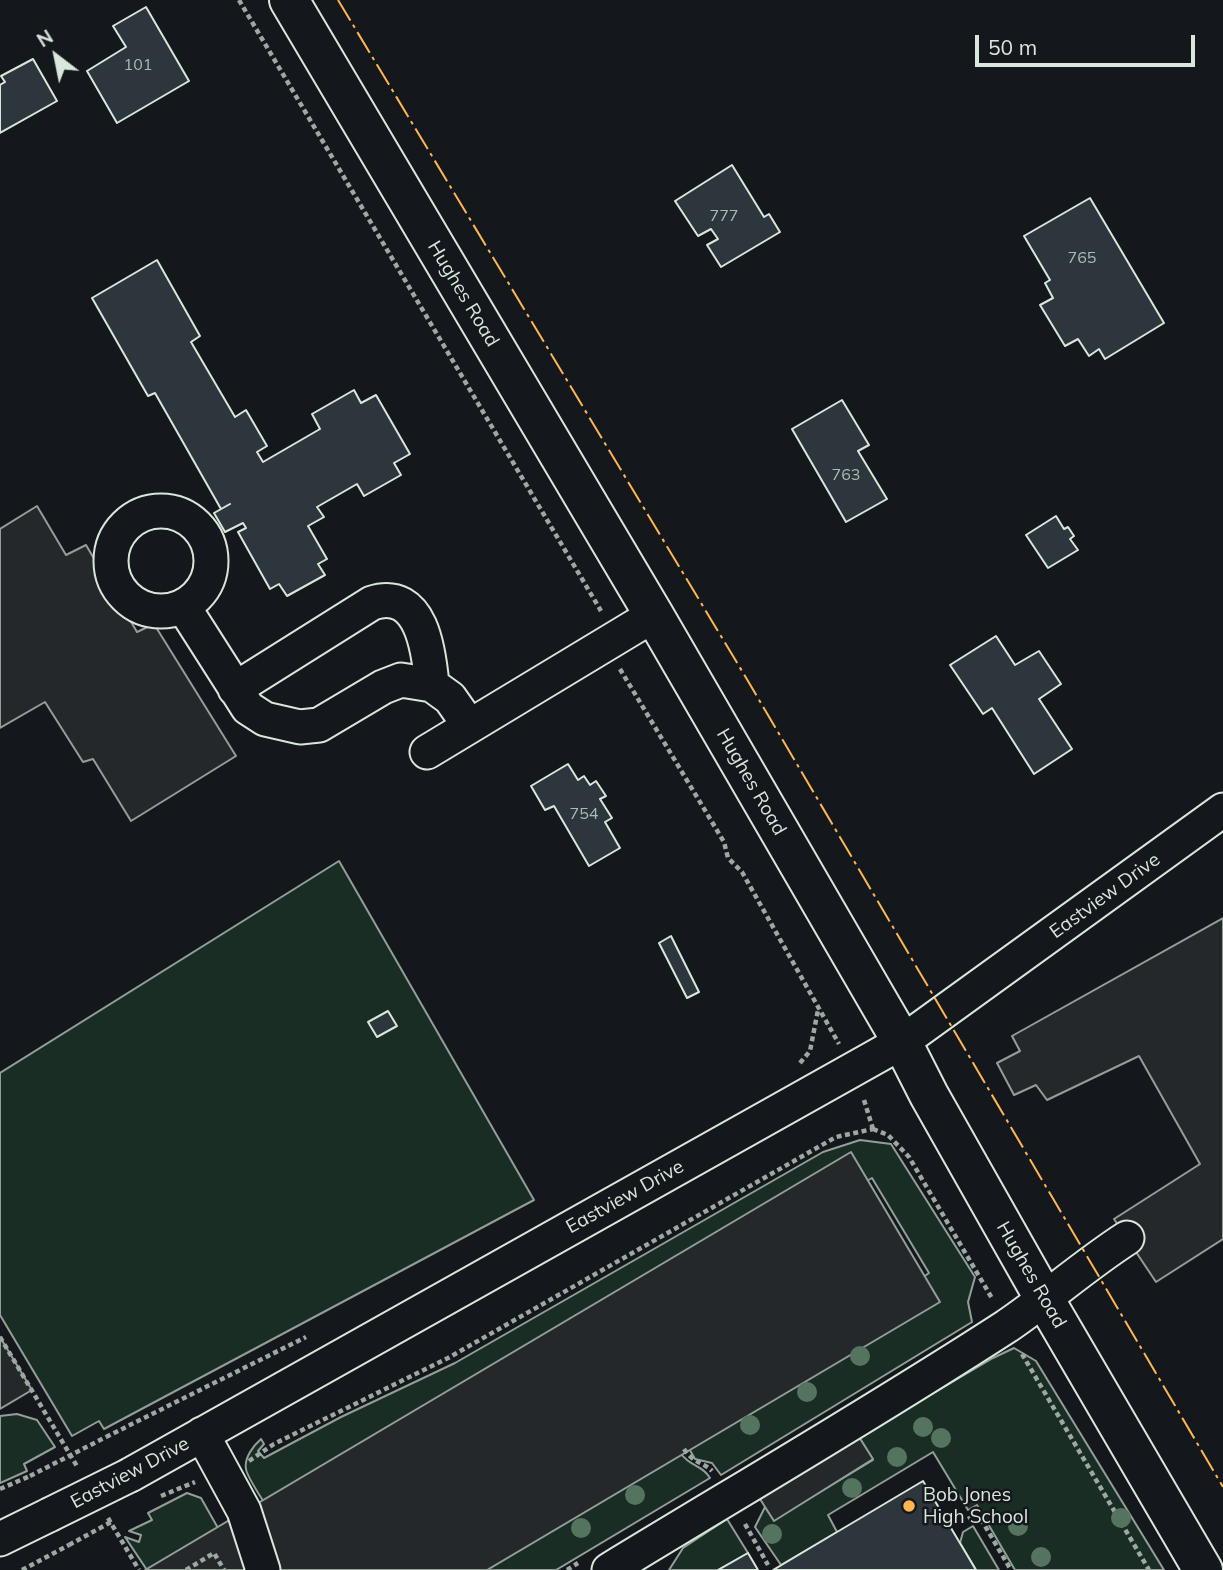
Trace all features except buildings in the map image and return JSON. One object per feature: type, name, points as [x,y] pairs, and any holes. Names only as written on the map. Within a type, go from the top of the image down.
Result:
[{"type":"main road","name":"Hughes Road","points":[[289,0],[654,615],[902,1042],[1045,1300],[1203,1570]]},
{"type":"street","points":[[235,689],[372,603],[384,599],[397,601],[407,608],[424,631],[432,685]]},
{"type":"street","points":[[183,606],[248,708],[265,719],[300,727],[319,725],[383,687],[401,680],[432,685],[450,698],[469,725]]},
{"type":"street","points":[[427,752],[654,615]]},
{"type":"street","name":"Eastview Drive","points":[[0,1539],[130,1475],[902,1042],[1223,810]]},
{"type":"street","points":[[608,1570],[922,1380],[1045,1300],[1127,1238]]},
{"type":"street","points":[[202,1434],[244,1511],[263,1570]]},
{"type":"path","points":[[239,0],[600,609],[616,662],[724,842],[728,858],[742,872],[803,976],[818,1010]]},
{"type":"path","points":[[151,1501],[245,1463],[274,1444],[448,1358],[836,1137],[873,1129]]},
{"type":"path","points":[[0,1337],[82,1474]]},
{"type":"path","points":[[0,1489],[228,1377]]},
{"type":"path","points":[[103,1510],[139,1570]]},
{"type":"path","points":[[968,1518],[978,1514],[1011,1570]]},
{"type":"path","points":[[22,1570],[117,1519]]},
{"type":"path","points":[[744,1522],[768,1565]]},
{"type":"path","points":[[186,1570],[214,1553],[224,1570]]},
{"type":"green space","points":[[339,861],[534,1200],[104,1429],[99,1421],[72,1436],[0,1315],[0,1073]]},
{"type":"green space","points":[[860,1140],[891,1144],[975,1277],[968,1302],[972,1322],[721,1475],[712,1463],[695,1459],[687,1445],[929,1273],[872,1178],[272,1515],[253,1485],[247,1473],[246,1461],[261,1439],[264,1444],[258,1451],[264,1458],[341,1417],[455,1363],[823,1152]]},
{"type":"green space","points":[[1014,1348],[1036,1361],[1164,1570],[1015,1570],[977,1505],[968,1510],[933,1452],[828,1515],[837,1532],[781,1565],[755,1527],[765,1507],[774,1520],[873,1460],[859,1437]]},
{"type":"green space","points":[[17,1414],[37,1420],[55,1447],[24,1464],[27,1471],[0,1483],[0,1416]]},
{"type":"green space","points":[[678,1450],[710,1478],[556,1570],[478,1570]]},
{"type":"green space","points":[[187,1493],[201,1498],[227,1544],[147,1570],[125,1537],[139,1542],[141,1535],[129,1531],[152,1520],[148,1513]]},
{"type":"green space","points":[[727,1519],[748,1553],[718,1570],[669,1570],[683,1548]]},
{"type":"green space","points":[[973,1526],[999,1570],[976,1570],[960,1543],[963,1532]]},
{"type":"shaded area","points":[[37,506],[66,555],[86,545],[137,632],[154,624],[236,756],[131,821],[93,759],[83,762],[45,702],[0,728],[0,529]]},
{"type":"shaded area","points":[[1223,918],[1223,1239],[1156,1282],[1114,1219],[1200,1164],[1139,1056],[1047,1100],[1036,1085],[1014,1095],[997,1063],[1020,1051],[1012,1036]]},
{"type":"shaded area","points":[[851,1152],[940,1302],[487,1570],[145,1570]]},
{"type":"shaded area","points":[[0,1337],[32,1390],[0,1409]]},
{"type":"shaded area","points":[[859,1437],[873,1459],[774,1521],[760,1499]]},
{"type":"power","points":[[338,0],[745,676],[1223,1487]]},
{"type":"place","name":"Bob Jones High School","points":[[909,1506]]}]
